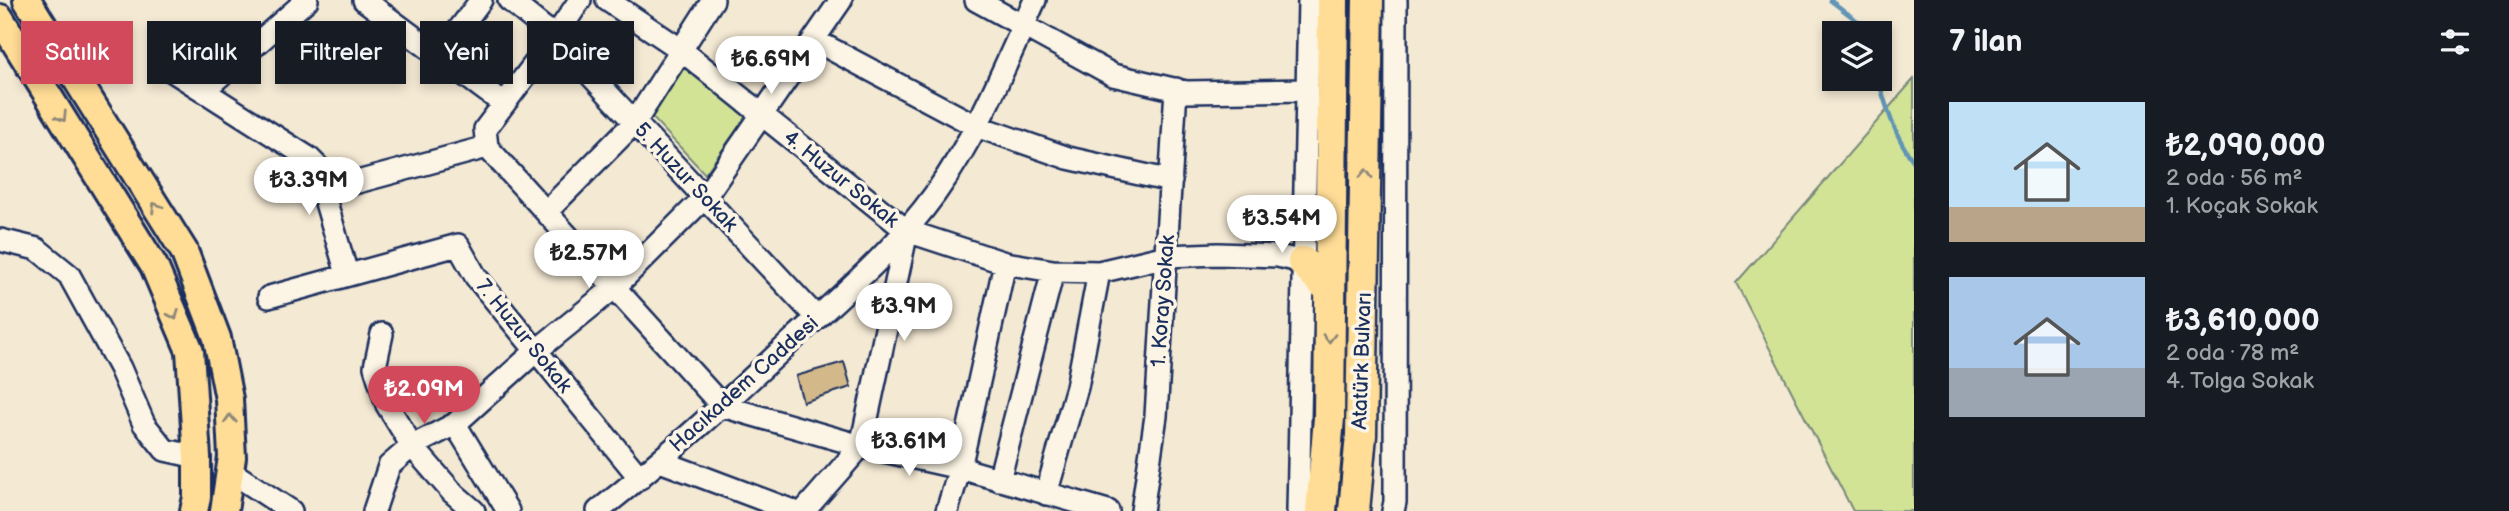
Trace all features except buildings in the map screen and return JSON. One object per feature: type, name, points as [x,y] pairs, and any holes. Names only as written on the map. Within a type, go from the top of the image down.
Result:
[{"type":"highway","name":"Atatürk Bulvarı","points":[[1321,511],[1329,418],[1329,289],[1320,94],[1333,0]]},
{"type":"highway","name":"Atatürk Bulvarı","points":[[1354,511],[1361,435],[1368,0]]},
{"type":"highway","points":[[1303,262],[1329,289]]},
{"type":"main road","points":[[27,0],[184,251],[219,351],[229,399],[232,457],[224,511]]},
{"type":"main road","points":[[0,18],[154,266],[190,351],[197,457],[197,497],[194,511]]},
{"type":"street","points":[[204,90],[307,0]]},
{"type":"street","points":[[364,0],[420,42]]},
{"type":"street","points":[[465,21],[481,0]]},
{"type":"street","name":"5. Huzur Sokak","points":[[509,0],[535,21]]},
{"type":"street","name":"4. Huzur Sokak","points":[[607,0],[680,49],[907,231]]},
{"type":"street","points":[[547,211],[635,122],[713,0]]},
{"type":"street","points":[[374,511],[389,466],[412,446],[455,424],[536,351],[615,288],[705,197],[841,0]]},
{"type":"street","points":[[976,0],[1113,75],[1186,92],[1320,94]]},
{"type":"street","name":"Hacıkadem Caddesi","points":[[598,511],[722,406],[907,231],[936,192],[976,126],[1035,0]]},
{"type":"street","points":[[1298,511],[1303,262],[1320,94],[1309,0]]},
{"type":"street","points":[[1393,511],[1396,0]]},
{"type":"street","points":[[565,21],[577,1]]},
{"type":"street","points":[[814,40],[976,126],[1068,158],[1171,181]]},
{"type":"street","points":[[527,73],[485,129],[487,147],[722,406],[861,446],[960,468],[1108,511]]},
{"type":"street","points":[[194,84],[309,158],[338,187]]},
{"type":"street","points":[[476,84],[503,104]]},
{"type":"street","name":"5. Huzur Sokak","points":[[599,84],[817,318]]},
{"type":"street","name":"1. Koray Sokak","points":[[1142,511],[1156,416],[1176,89]]},
{"type":"street","points":[[347,274],[325,199],[328,190],[487,147]]},
{"type":"street","points":[[804,511],[861,446],[907,231],[1005,263],[1053,271],[1099,272],[1167,256],[1218,254],[1278,256],[1303,262]]},
{"type":"street","points":[[0,240],[37,250],[69,275],[120,368],[144,424],[165,450],[197,457]]},
{"type":"street","name":"7. Huzur Sokak","points":[[268,297],[458,245],[476,277],[640,478]]},
{"type":"street","points":[[947,511],[960,468],[1005,263]]},
{"type":"street","points":[[999,480],[1053,271]]},
{"type":"street","points":[[1046,494],[1077,387],[1099,272]]},
{"type":"street","points":[[382,334],[375,367],[387,405],[412,446],[452,492],[474,511]]},
{"type":"street","points":[[455,424],[508,511]]},
{"type":"street","points":[[660,461],[793,511]]},
{"type":"street","points":[[230,471],[291,511]]},
{"type":"green space","points":[[683,65],[746,117],[705,174],[649,114]]},
{"type":"green space","points":[[1914,79],[1914,511],[1853,511],[1736,283]]},
{"type":"waterway","points":[[1830,0],[1857,21]]},
{"type":"waterway","points":[[1882,91],[1897,133],[1914,162]]}]
